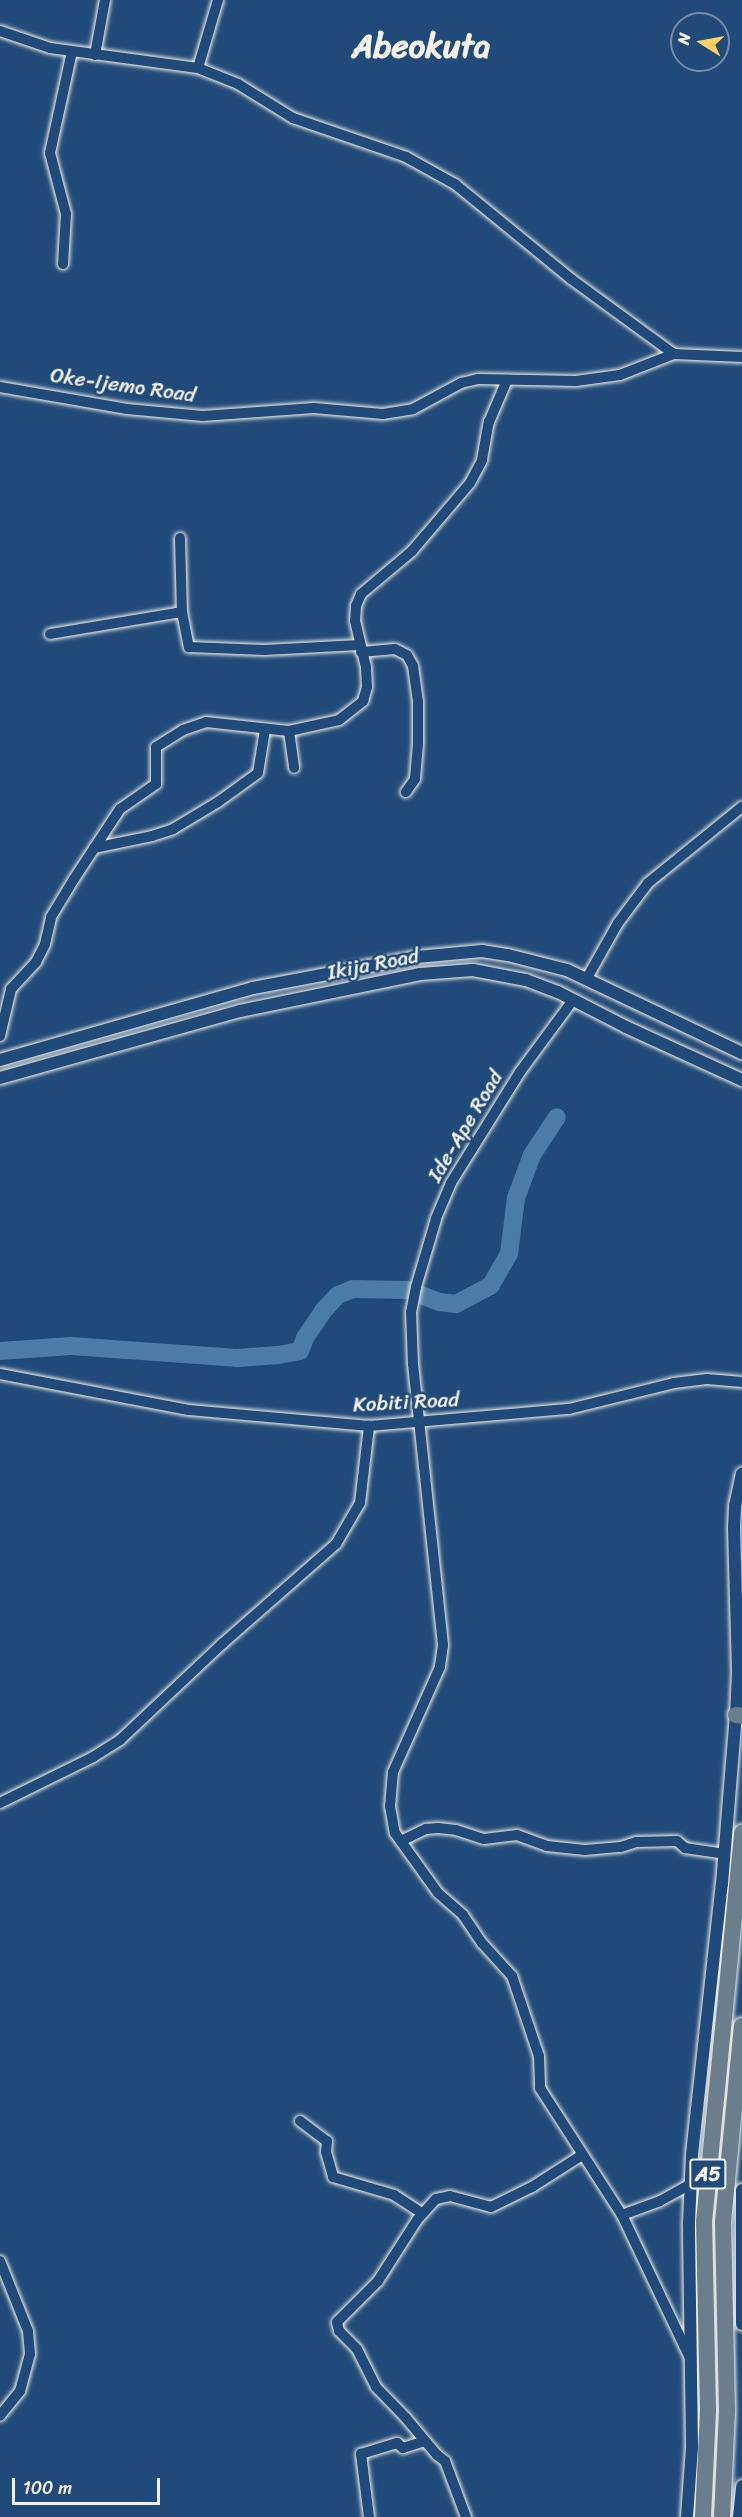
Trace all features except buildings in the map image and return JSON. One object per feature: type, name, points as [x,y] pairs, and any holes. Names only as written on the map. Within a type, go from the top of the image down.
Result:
[{"type":"highway","name":"A5","points":[[703,2517],[708,2411],[704,2222],[742,1833]]},
{"type":"highway","name":"A5","points":[[722,2517],[727,2411],[723,2222],[742,2026]]},
{"type":"street","points":[[95,55],[105,0]]},
{"type":"street","points":[[198,68],[218,0]]},
{"type":"street","points":[[0,31],[50,48],[198,68],[238,84],[296,120],[406,156],[449,180],[588,292],[674,354],[742,357]]},
{"type":"street","points":[[63,264],[66,214],[50,153],[72,51]]},
{"type":"street","name":"Oke-Ijemo Road","points":[[0,387],[127,409],[203,416],[314,408],[400,413],[470,380],[576,381],[613,377],[674,354]]},
{"type":"street","points":[[0,1036],[11,989],[36,962],[48,938],[51,917],[120,809],[156,784],[154,753],[160,744],[206,722],[289,731],[339,720],[363,701],[367,687],[366,667],[355,621],[356,606],[362,594],[412,551],[470,483],[482,460],[489,422],[507,380]]},
{"type":"street","points":[[180,538],[182,612],[187,646],[264,650],[396,649],[407,656],[413,666],[418,702],[418,744],[415,779],[406,792]]},
{"type":"street","points":[[50,634],[182,612]]},
{"type":"street","points":[[94,848],[173,829],[218,802],[258,772],[265,730]]},
{"type":"street","points":[[289,731],[294,768]]},
{"type":"street","points":[[587,978],[618,923],[648,883],[742,807]]},
{"type":"street","name":"Ikija Road","points":[[0,1060],[253,988],[417,957],[482,951],[508,954],[567,970],[742,1053]]},
{"type":"street","name":"Ikija Road","points":[[0,1078],[240,1011],[439,972],[473,970],[526,980],[742,1080]]},
{"type":"street","name":"Ide-Ape Road","points":[[573,1000],[520,1072],[451,1183],[436,1219],[416,1287],[412,1308],[414,1364],[421,1421],[426,1501],[443,1645],[440,1667],[415,1728],[393,1773],[390,1806],[395,1833],[438,1893],[463,1915],[482,1943],[512,1976],[539,2056],[540,2088],[622,2215],[691,2358]]},
{"type":"street","name":"Kobiti Road","points":[[0,1374],[189,1410],[369,1426],[569,1409],[674,1383],[707,1379],[742,1382]]},
{"type":"street","points":[[0,1803],[93,1757],[120,1740],[222,1644],[336,1544],[360,1503],[369,1426]]},
{"type":"street","points":[[687,2517],[692,2456],[691,2184],[739,1716],[734,1527],[735,1506],[742,1474]]},
{"type":"street","points":[[401,1841],[426,1829],[438,1828],[456,1830],[484,1839],[517,1835],[547,1846],[585,1850],[621,1847],[636,1842],[677,1841],[685,1848],[725,1854]]},
{"type":"street","points":[[300,2121],[327,2141],[326,2152],[333,2177],[394,2194],[422,2214]]},
{"type":"street","points":[[466,2517],[446,2461],[436,2456],[376,2387],[357,2349],[336,2327],[340,2318],[378,2282],[422,2214],[443,2196],[491,2207],[532,2187],[582,2155]]},
{"type":"street","points":[[622,2215],[660,2201],[691,2184]]},
{"type":"street","points":[[742,2190],[742,2324]]},
{"type":"street","points":[[0,2260],[28,2331],[30,2354],[20,2391],[0,2416]]},
{"type":"street","points":[[369,2517],[361,2454],[397,2443],[403,2448],[425,2441]]},
{"type":"street","points":[[739,2517],[742,2486]]},
{"type":"waterway","points":[[0,1351],[71,1346],[237,1358],[278,1355],[300,1351],[305,1338],[323,1311],[338,1295],[353,1289],[408,1290],[440,1302],[456,1304],[491,1285],[509,1254],[516,1198],[532,1155],[557,1117]]},
{"type":"district","name":"Abeokuta","points":[[421,47]]}]
